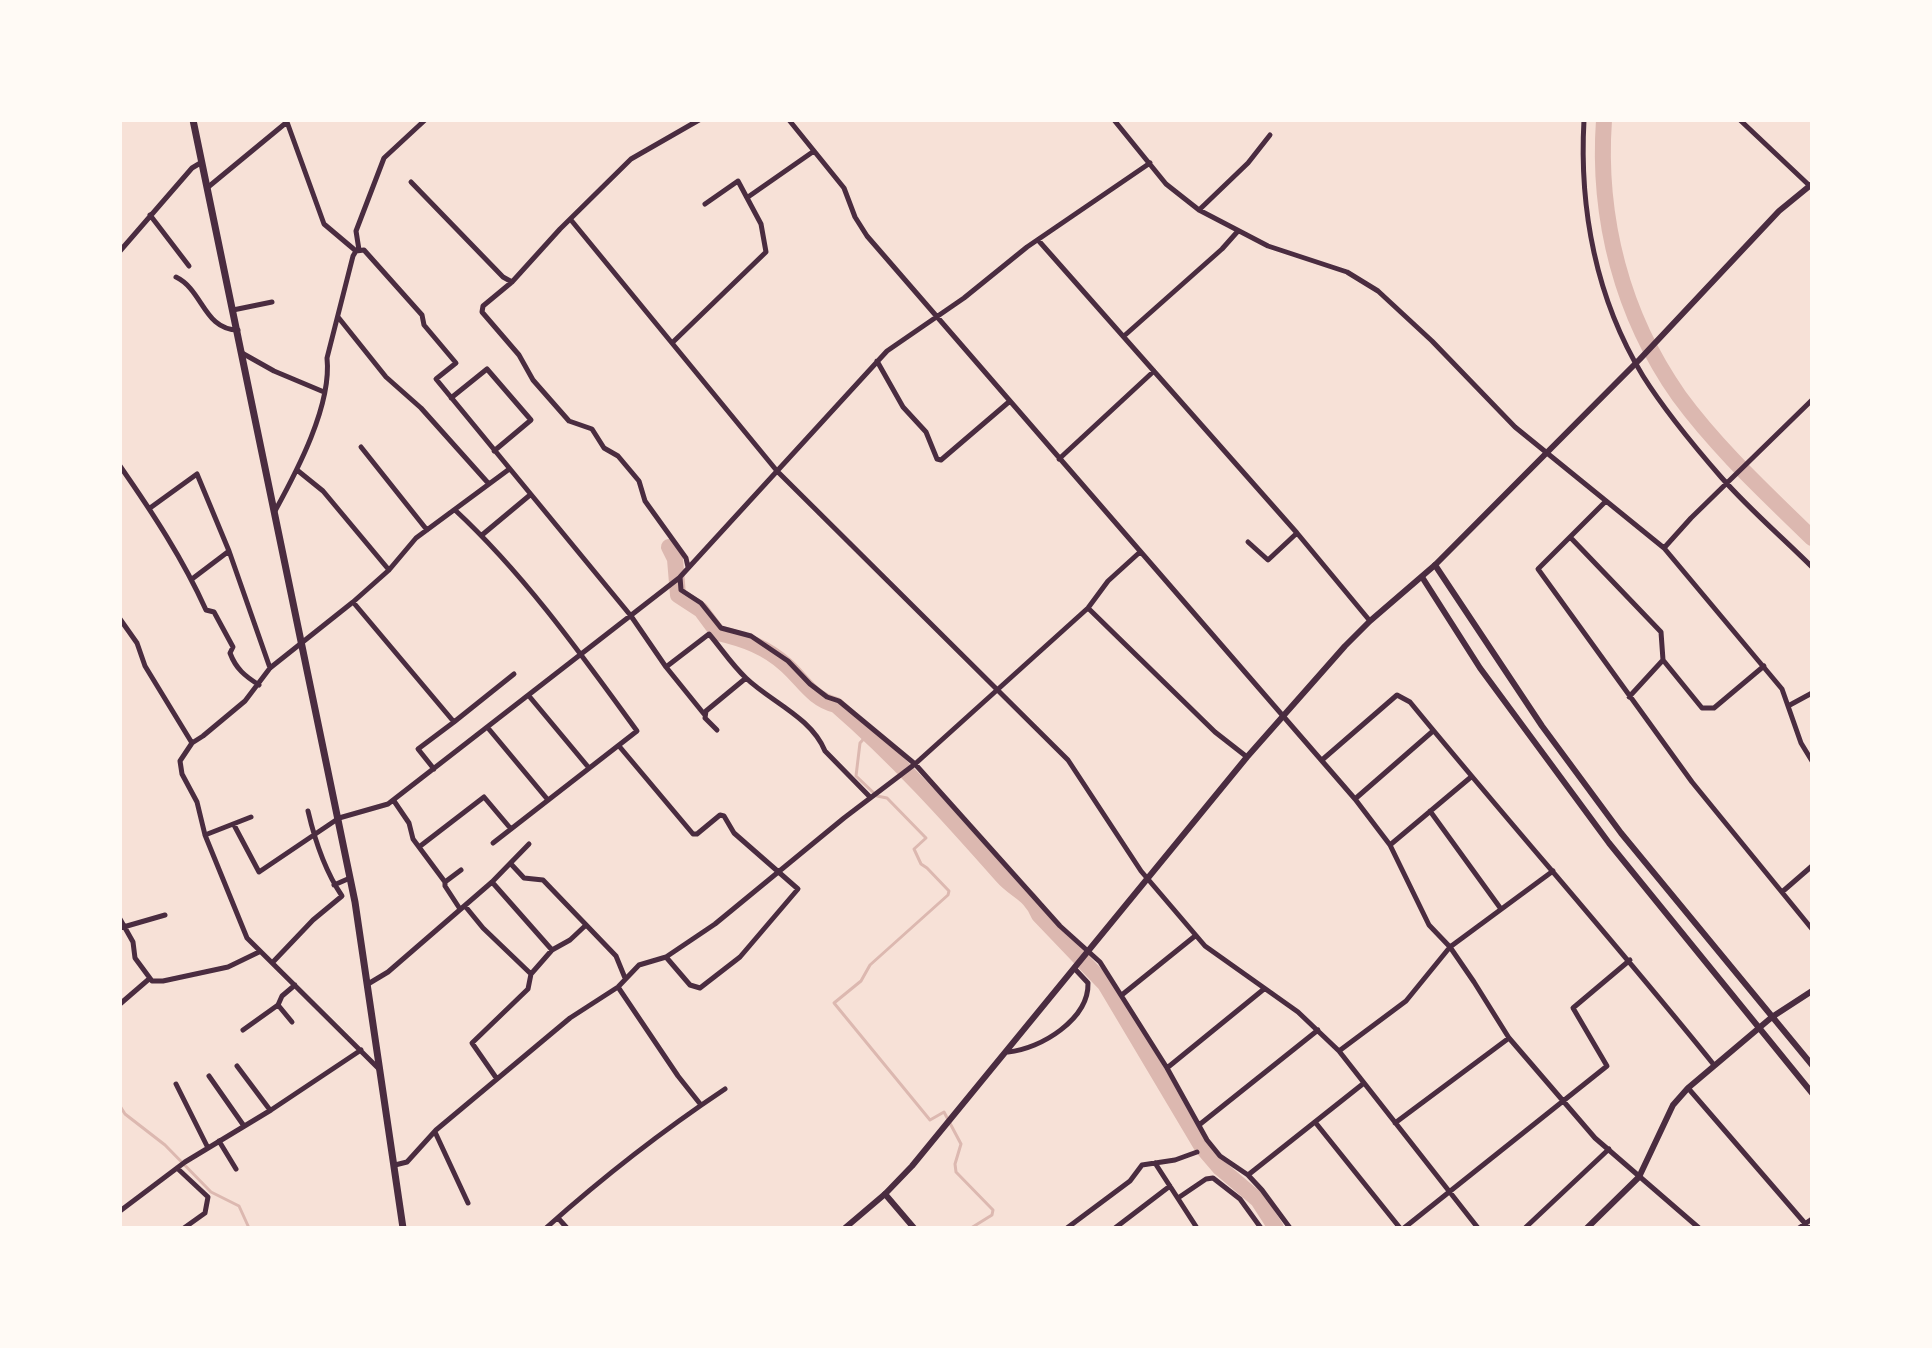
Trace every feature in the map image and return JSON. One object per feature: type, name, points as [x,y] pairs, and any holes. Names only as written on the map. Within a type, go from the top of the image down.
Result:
[{"type":"main road","points":[[193,120],[339,818],[382,1073],[403,1228]]},
{"type":"street","points":[[358,251],[356,231],[384,158],[425,120]]},
{"type":"street","points":[[688,568],[686,558],[645,501],[639,481],[618,456],[604,448],[592,429],[569,421],[533,380],[519,355],[484,316],[483,306],[512,282],[638,153],[699,120]]},
{"type":"street","points":[[789,120],[844,188],[860,226],[935,317],[1355,799],[1390,845],[1429,925],[1450,947],[1509,1038],[1595,1138],[1699,1228]]},
{"type":"street","points":[[1114,120],[1173,191],[1199,210],[1276,249],[1347,272],[1370,285],[1432,341],[1515,427],[1664,548],[1782,689],[1801,743],[1812,761]]},
{"type":"street","points":[[1584,120],[1582,175],[1591,242],[1612,311],[1656,395],[1729,482],[1812,567]]},
{"type":"street","points":[[845,1228],[885,1194],[921,1155],[1247,757],[1370,621],[1435,565],[1638,361],[1779,211],[1811,186],[1740,120]]},
{"type":"street","points":[[207,188],[287,122],[324,224],[358,251]]},
{"type":"street","points":[[1199,210],[1248,163],[1270,135]]},
{"type":"street","points":[[748,197],[814,151]]},
{"type":"street","points":[[120,251],[192,168],[202,162]]},
{"type":"street","points":[[234,825],[259,872],[339,818],[394,801],[680,577],[877,361],[1038,240],[1150,163]]},
{"type":"street","points":[[673,342],[765,253],[761,224],[740,183],[736,181],[705,204]]},
{"type":"street","points":[[411,182],[503,277],[512,282]]},
{"type":"street","points":[[150,215],[189,266]]},
{"type":"street","points":[[571,220],[777,471],[1068,760],[1148,879],[1195,936],[1298,1012],[1339,1051],[1478,1228]]},
{"type":"street","points":[[1124,336],[1222,249],[1238,230]]},
{"type":"street","points":[[1038,240],[1297,533],[1370,621]]},
{"type":"street","points":[[275,512],[303,460],[324,392],[327,358],[353,256],[364,250],[422,315],[424,325],[456,363],[436,379],[631,616],[666,667],[717,730]]},
{"type":"street","points":[[176,277],[188,286],[217,324],[227,330],[238,330]]},
{"type":"street","points":[[233,310],[272,302]]},
{"type":"street","points":[[338,316],[386,377],[421,408],[489,484]]},
{"type":"street","points":[[242,353],[274,371],[324,392]]},
{"type":"street","points":[[877,361],[903,407],[926,432],[937,459],[941,460],[1010,401]]},
{"type":"street","points":[[451,398],[487,369],[531,420],[494,451]]},
{"type":"street","points":[[1059,459],[1154,371]]},
{"type":"street","points":[[1664,548],[1812,400]]},
{"type":"street","points":[[361,447],[427,530]]},
{"type":"street","points":[[120,466],[150,508],[192,579],[206,610],[214,612],[233,647],[230,653],[234,664],[244,676],[259,685]]},
{"type":"street","points":[[297,470],[323,491],[389,570]]},
{"type":"street","points":[[382,1073],[247,938],[205,835],[197,802],[180,768],[183,754],[192,743],[245,701],[270,668],[389,570],[416,538],[508,470]]},
{"type":"street","points":[[150,508],[197,474],[229,551],[270,668]]},
{"type":"street","points":[[482,535],[530,495]]},
{"type":"street","points":[[1605,502],[1538,569],[1692,782],[1812,929]]},
{"type":"street","points":[[455,510],[482,535],[581,655],[637,731],[493,843]]},
{"type":"street","points":[[1248,542],[1268,560],[1297,533]]},
{"type":"street","points":[[1570,537],[1661,632],[1663,660],[1702,708],[1714,708],[1764,666]]},
{"type":"street","points":[[192,579],[229,551]]},
{"type":"street","points":[[395,1165],[407,1162],[435,1132],[570,1018],[618,987],[639,965],[666,957],[715,924],[915,764],[1088,608],[1108,581],[1140,552]]},
{"type":"street","points":[[1435,565],[1542,726],[1595,797],[1812,1065]]},
{"type":"street","points":[[680,577],[681,590],[701,603],[721,628],[751,636],[788,661],[810,684],[827,697],[839,701],[915,764],[999,860],[1100,962],[1123,994],[1220,1156],[1248,1175],[1290,1228]]},
{"type":"street","points":[[1422,577],[1480,668],[1609,843],[1812,1093]]},
{"type":"street","points":[[353,602],[454,722]]},
{"type":"street","points":[[1088,608],[1215,732],[1247,757]]},
{"type":"street","points":[[120,619],[137,643],[145,666],[192,743]]},
{"type":"street","points":[[666,667],[709,634],[746,678],[805,723],[825,751],[870,797]]},
{"type":"street","points":[[1629,697],[1663,660]]},
{"type":"street","points":[[434,769],[418,749],[514,674]]},
{"type":"street","points":[[704,714],[746,678]]},
{"type":"street","points":[[1788,706],[1812,693]]},
{"type":"street","points":[[1322,760],[1397,695],[1410,702],[1630,960],[1714,1065]]},
{"type":"street","points":[[529,696],[589,768]]},
{"type":"street","points":[[488,728],[548,800]]},
{"type":"street","points":[[1355,799],[1433,731]]},
{"type":"street","points":[[619,746],[693,834],[720,815],[724,816],[734,833],[798,889],[740,957],[697,988],[690,985],[666,957]]},
{"type":"street","points":[[1390,845],[1471,777]]},
{"type":"street","points":[[419,847],[484,797],[511,829]]},
{"type":"street","points":[[394,801],[409,823],[413,839],[445,886],[463,908],[531,974]]},
{"type":"street","points":[[273,962],[282,950],[342,896],[334,885],[314,835],[308,811]]},
{"type":"street","points":[[1430,811],[1501,909]]},
{"type":"street","points":[[205,835],[251,817]]},
{"type":"street","points":[[368,984],[388,972],[463,908],[529,844]]},
{"type":"street","points":[[511,864],[524,878],[543,880],[616,956],[625,978]]},
{"type":"street","points":[[1782,892],[1812,866]]},
{"type":"street","points":[[445,882],[461,870]]},
{"type":"street","points":[[1339,1051],[1406,1001],[1450,947],[1553,871]]},
{"type":"street","points":[[334,885],[350,878]]},
{"type":"street","points":[[492,882],[552,950]]},
{"type":"street","points":[[122,928],[165,915]]},
{"type":"street","points":[[120,919],[122,928],[133,942],[135,958],[149,979],[163,981],[228,967],[259,952]]},
{"type":"street","points":[[497,1079],[472,1043],[528,989],[531,974],[552,950],[570,940],[586,925]]},
{"type":"street","points":[[1123,994],[1195,936]]},
{"type":"street","points":[[1315,1122],[1402,1228],[1607,1066],[1573,1008],[1630,960]]},
{"type":"street","points":[[1008,1052],[1022,1051],[1063,1028],[1077,1014],[1088,997],[1088,983],[1074,968]]},
{"type":"street","points":[[120,1004],[149,979]]},
{"type":"street","points":[[243,1030],[278,1005],[282,996],[295,985]]},
{"type":"street","points":[[618,987],[701,1105]]},
{"type":"street","points":[[1167,1068],[1264,989]]},
{"type":"street","points":[[1588,1228],[1639,1177],[1673,1105],[1688,1088],[1772,1017],[1812,991]]},
{"type":"street","points":[[278,1005],[292,1022]]},
{"type":"street","points":[[1199,1125],[1318,1030]]},
{"type":"street","points":[[1395,1123],[1509,1038]]},
{"type":"street","points":[[120,1211],[177,1168],[361,1050]]},
{"type":"street","points":[[237,1066],[271,1110]]},
{"type":"street","points":[[209,1076],[244,1126]]},
{"type":"street","points":[[1248,1175],[1364,1083]]},
{"type":"street","points":[[176,1084],[208,1148]]},
{"type":"street","points":[[1688,1088],[1807,1226]]},
{"type":"street","points":[[546,1228],[636,1151],[725,1089]]},
{"type":"street","points":[[435,1132],[468,1203]]},
{"type":"street","points":[[219,1141],[236,1169]]},
{"type":"street","points":[[1525,1228],[1609,1149]]},
{"type":"street","points":[[1067,1228],[1130,1181],[1142,1165],[1175,1160],[1197,1152]]},
{"type":"street","points":[[1155,1163],[1197,1228]]},
{"type":"street","points":[[177,1168],[208,1197],[205,1213],[184,1228]]},
{"type":"street","points":[[1178,1198],[1206,1179],[1213,1178],[1240,1199],[1261,1228]]},
{"type":"street","points":[[1115,1228],[1170,1186]]},
{"type":"street","points":[[885,1194],[914,1228]]},
{"type":"street","points":[[558,1218],[567,1228]]},
{"type":"street","points":[[1799,1228],[1807,1226],[1812,1219]]},
{"type":"waterway","points":[[1604,120],[1603,157],[1610,229],[1628,299],[1642,332],[1679,396],[1709,434],[1812,538]]},
{"type":"waterway","points":[[669,547],[675,559],[678,595],[701,610],[718,633],[746,641],[771,653],[814,694],[836,705],[880,745],[1007,881],[1027,897],[1039,915],[1105,984],[1202,1147],[1220,1168],[1258,1200],[1276,1228]]},
{"type":"waterway","points":[[869,733],[860,743],[856,776],[877,796],[887,798],[926,838],[914,849],[921,864],[949,891],[870,965],[861,981],[834,1003],[930,1120],[944,1112],[961,1144],[956,1172],[993,1210],[992,1215],[971,1228]]},
{"type":"waterway","points":[[120,1106],[125,1114],[165,1145],[211,1192],[239,1206],[249,1228]]}]
